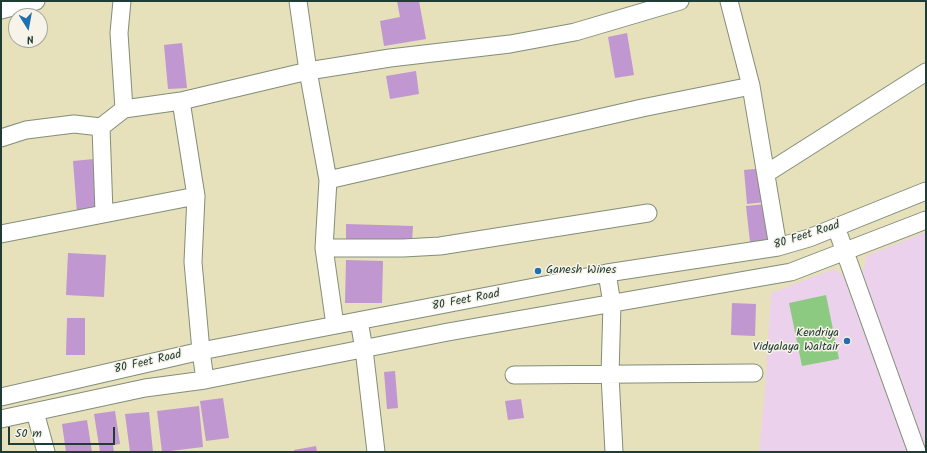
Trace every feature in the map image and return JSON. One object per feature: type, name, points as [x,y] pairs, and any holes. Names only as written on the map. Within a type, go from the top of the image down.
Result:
[{"type":"street","points":[[1,10],[36,1]]},
{"type":"street","points":[[122,1],[119,33],[124,109]]},
{"type":"street","points":[[298,1],[308,71],[328,180],[324,248],[335,325]]},
{"type":"street","points":[[1,138],[26,130],[74,124],[101,127],[124,109],[181,101],[308,71],[390,58],[510,44],[575,32],[680,1]]},
{"type":"street","points":[[729,1],[751,86],[767,173],[778,247]]},
{"type":"street","points":[[767,173],[926,72]]},
{"type":"street","points":[[328,180],[642,108],[751,86]]},
{"type":"street","points":[[181,101],[196,196],[193,262],[205,380]]},
{"type":"street","points":[[101,127],[104,213]]},
{"type":"street","name":"80 Feet Road","points":[[2,394],[201,351],[607,273],[778,247],[836,227],[926,191]]},
{"type":"street","points":[[1,234],[196,196]]},
{"type":"street","points":[[324,248],[403,248],[440,246],[648,213]]},
{"type":"street","name":"80 Feet Road","points":[[7,418],[145,388],[205,380],[448,332],[791,272],[926,220]]},
{"type":"street","points":[[836,227],[917,452]]},
{"type":"street","points":[[607,273],[612,304],[610,375],[614,452]]},
{"type":"street","points":[[359,321],[364,349],[376,452]]},
{"type":"street","points":[[514,375],[754,373]]},
{"type":"street","points":[[2,394],[7,418]]},
{"type":"street","points":[[35,412],[46,452]]},
{"type":"shaded area","name":"Kendriya Vidyalaya Waltair","points":[[926,232],[926,452],[759,452],[765,389],[771,293],[834,269],[845,276],[864,269],[866,256]]},
{"type":"green space","points":[[826,295],[839,359],[802,366],[789,303]]},
{"type":"building","points":[[397,1],[419,1],[426,39],[384,46],[380,21],[400,17]]},
{"type":"building","points":[[627,33],[634,75],[615,78],[608,37]]},
{"type":"building","points":[[182,43],[187,88],[168,89],[164,45]]},
{"type":"building","points":[[416,71],[419,94],[390,99],[386,76]]},
{"type":"building","points":[[94,159],[99,212],[77,214],[73,161]]},
{"type":"building","points":[[764,168],[766,202],[747,204],[744,170]]},
{"type":"building","points":[[766,204],[770,240],[750,242],[746,206]]},
{"type":"building","points":[[346,224],[413,226],[412,242],[346,240]]},
{"type":"building","points":[[68,253],[106,255],[104,297],[66,295]]},
{"type":"building","points":[[346,260],[383,261],[382,303],[345,303]]},
{"type":"building","points":[[732,303],[756,304],[755,336],[731,335]]},
{"type":"building","points":[[67,318],[85,318],[85,355],[66,355]]},
{"type":"building","points":[[395,371],[398,408],[387,409],[384,372]]},
{"type":"building","points":[[223,398],[229,438],[206,441],[200,401]]},
{"type":"building","points":[[521,399],[524,418],[508,420],[505,401]]},
{"type":"building","points":[[199,406],[203,447],[162,452],[157,411]]},
{"type":"building","points":[[115,411],[120,444],[113,445],[114,452],[100,452],[94,414]]},
{"type":"building","points":[[149,412],[153,452],[130,452],[125,414]]},
{"type":"building","points":[[87,420],[92,452],[66,452],[62,424]]},
{"type":"building","points":[[316,446],[317,452],[294,452],[294,450]]},
{"type":"place","name":"Ganesh Wines","points":[[538,271]]},
{"type":"place","name":"Kendriya Vidyalaya Waltair","points":[[847,341]]}]
